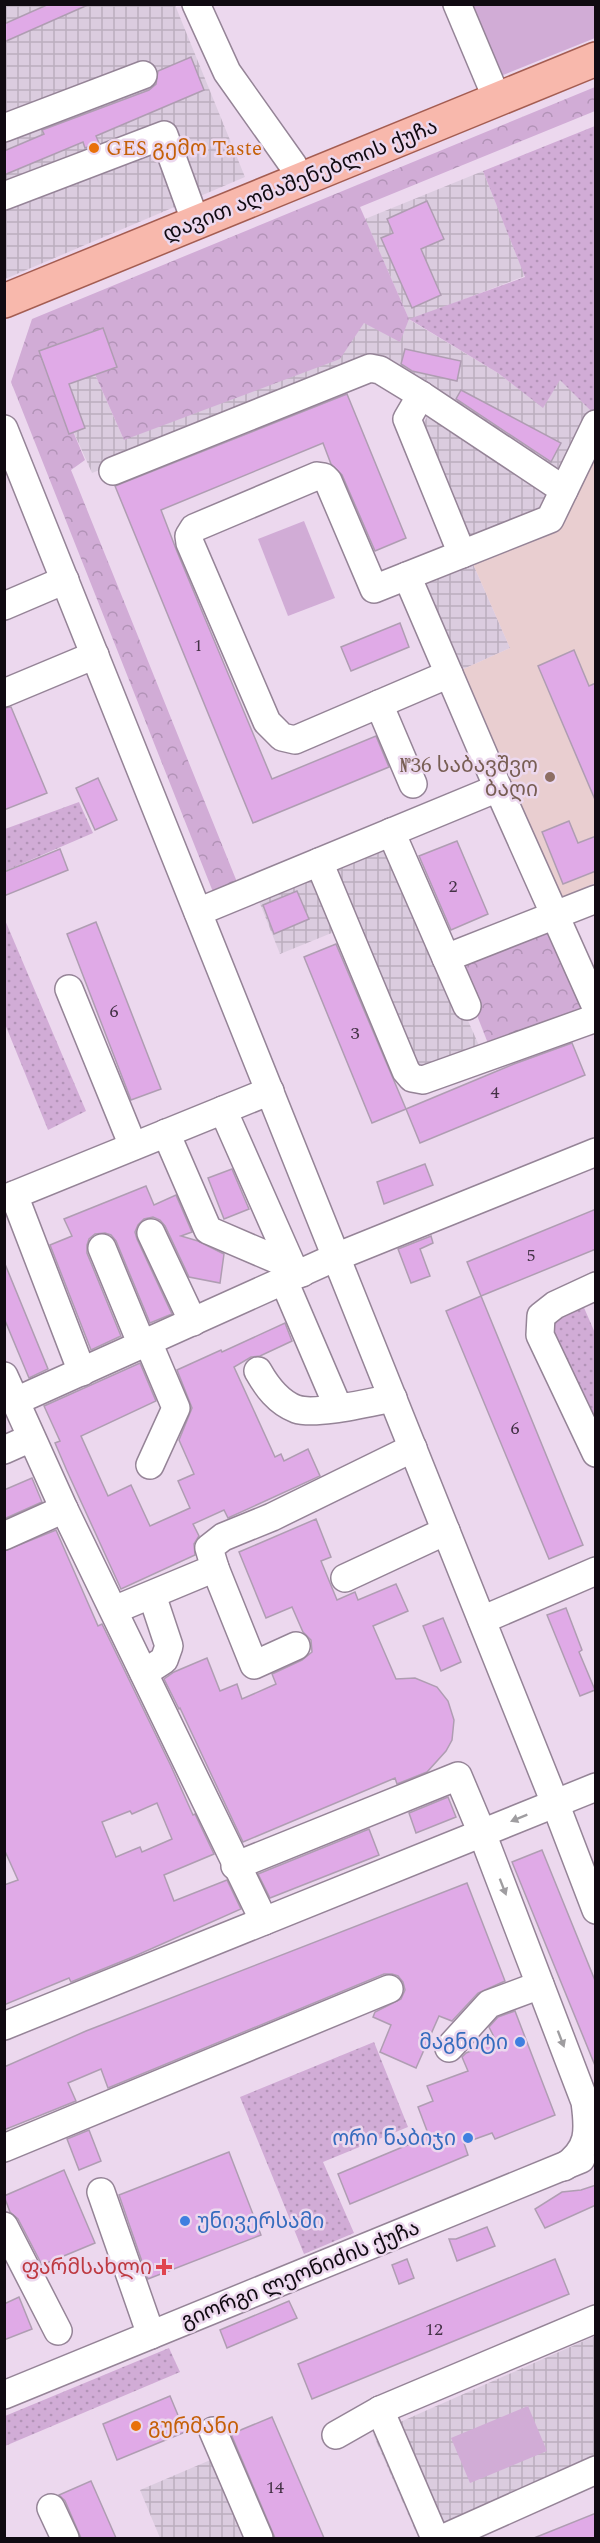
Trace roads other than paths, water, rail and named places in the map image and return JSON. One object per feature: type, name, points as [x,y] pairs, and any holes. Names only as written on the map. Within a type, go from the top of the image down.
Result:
[{"type":"main road","name":"დავით აღმაშენებლის ქუჩა","points":[[4,301],[596,59]]},
{"type":"street","points":[[196,4],[227,72],[293,165],[298,182]]},
{"type":"street","points":[[457,4],[497,99]]},
{"type":"street","points":[[4,128],[143,75]]},
{"type":"street","points":[[4,196],[164,135],[196,223]]},
{"type":"street","points":[[113,471],[370,368],[380,370],[421,395],[564,490]]},
{"type":"street","points":[[421,395],[407,420],[462,554]]},
{"type":"street","points":[[4,429],[596,1910]]},
{"type":"street","points":[[449,674],[295,740],[282,737],[267,722],[189,536],[195,528],[317,476],[324,477],[328,481],[374,589],[550,519],[592,440]]},
{"type":"street","points":[[407,576],[596,1007]]},
{"type":"street","points":[[4,606],[65,580]]},
{"type":"street","points":[[4,693],[95,655]]},
{"type":"street","points":[[379,704],[413,784]]},
{"type":"street","points":[[198,912],[498,788]]},
{"type":"street","points":[[391,832],[467,1006]]},
{"type":"street","points":[[319,862],[406,1071],[412,1078],[423,1080],[596,1018]]},
{"type":"street","points":[[446,958],[596,899]]},
{"type":"street","points":[[69,989],[133,1146]]},
{"type":"street","points":[[82,1372],[9,1197],[270,1090]]},
{"type":"street","points":[[223,1110],[293,1273],[338,1407]]},
{"type":"street","points":[[166,1133],[208,1230],[293,1273]]},
{"type":"street","points":[[16,1401],[193,1322],[293,1273],[596,1152]]},
{"type":"street","points":[[151,1233],[193,1322]]},
{"type":"street","points":[[102,1248],[176,1408],[150,1465]]},
{"type":"street","points":[[596,1286],[555,1305],[541,1316],[540,1335],[596,1453]]},
{"type":"street","points":[[258,1371],[271,1393],[297,1409],[316,1410],[393,1398]]},
{"type":"street","points":[[4,1376],[64,1509],[264,1921]]},
{"type":"street","points":[[4,1450],[31,1438]]},
{"type":"street","points":[[296,1646],[254,1665],[209,1548],[222,1537],[272,1517],[413,1448]]},
{"type":"street","points":[[4,1536],[64,1509]]},
{"type":"street","points":[[345,1578],[446,1531]]},
{"type":"street","points":[[114,1610],[215,1568]]},
{"type":"street","points":[[482,1620],[596,1571]]},
{"type":"street","points":[[144,1673],[164,1660],[169,1646],[152,1594]]},
{"type":"street","points":[[236,1866],[458,1776],[590,2105],[589,2127],[579,2157],[564,2167]]},
{"type":"street","points":[[4,2026],[596,1787]]},
{"type":"street","points":[[449,2048],[489,2004],[540,1985]]},
{"type":"street","points":[[4,2148],[389,1989]]},
{"type":"street","name":"გიორგი ლეონიძის ქუჩა","points":[[4,2395],[596,2154]]},
{"type":"street","points":[[101,2192],[151,2335]]},
{"type":"street","points":[[4,2226],[11,2253],[58,2331]]},
{"type":"street","points":[[336,2435],[380,2410],[596,2319]]},
{"type":"street","points":[[380,2410],[435,2538]]},
{"type":"street","points":[[213,2431],[259,2538]]},
{"type":"street","points":[[444,2538],[596,2470]]},
{"type":"street","points":[[51,2508],[64,2538]]},
{"type":"place","name":"GES გემო Taste","points":[[94,148]]},
{"type":"place","name":"№36 საბავშვო ბაღი","points":[[550,777]]},
{"type":"place","name":"მაგნიტი","points":[[520,2042]]},
{"type":"place","name":"ორი ნაბიჯი","points":[[468,2138]]},
{"type":"place","name":"უნივერსამი","points":[[185,2221]]},
{"type":"place","name":"ფარმსახლი","points":[[164,2267]]},
{"type":"place","name":"გურმანი","points":[[136,2426]]}]
